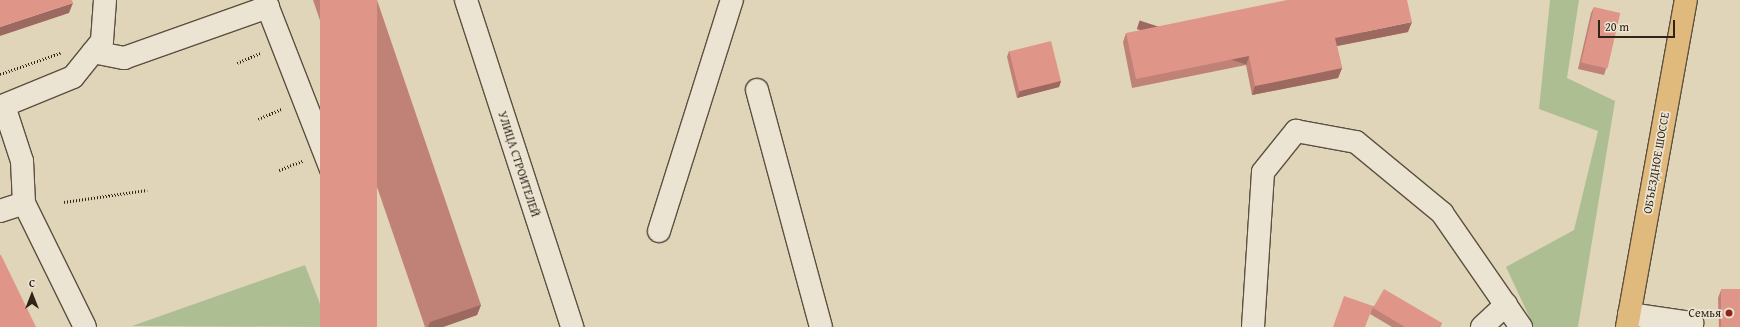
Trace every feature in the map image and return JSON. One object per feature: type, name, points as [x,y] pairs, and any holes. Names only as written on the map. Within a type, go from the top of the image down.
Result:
[{"type":"main road","name":"ОБЪЕЗДНОЕ ШОССЕ","points":[[1628,320],[1686,0]]},
{"type":"street","points":[[85,327],[24,203],[22,161],[2,106],[73,77],[102,41],[105,0]]},
{"type":"street","name":"УЛИЦА СТРОИТЕЛЕЙ","points":[[466,0],[572,327]]},
{"type":"street","points":[[659,231],[732,0]]},
{"type":"street","points":[[93,52],[124,58],[266,4],[338,187],[351,300],[361,327]]},
{"type":"street","points":[[757,90],[821,327]]},
{"type":"street","points":[[1253,327],[1263,172],[1296,131],[1356,142],[1442,213],[1521,327]]},
{"type":"street","points":[[0,212],[24,203]]},
{"type":"street","points":[[1482,327],[1506,305]]},
{"type":"street","points":[[1628,320],[1692,323],[1692,327]]},
{"type":"path","points":[[0,74],[77,48],[93,52]]},
{"type":"path","points":[[64,202],[147,190]]},
{"type":"green space","points":[[1550,0],[1579,0],[1567,78],[1615,101],[1578,327],[1534,327],[1506,267],[1574,230],[1598,131],[1539,109]]},
{"type":"green space","points":[[305,265],[329,327],[132,326]]},
{"type":"building","points":[[0,0],[72,0],[73,3],[0,27]]},
{"type":"building","points":[[320,0],[377,0],[377,327],[320,327]]},
{"type":"building","points":[[1287,0],[1407,0],[1412,22],[1335,38],[1342,68],[1255,86],[1249,56],[1136,79],[1126,33]]},
{"type":"building","points":[[1594,7],[1620,13],[1607,69],[1581,63]]},
{"type":"building","points":[[1051,41],[1061,81],[1019,91],[1009,51]]},
{"type":"building","points":[[1,255],[36,327],[0,327]]},
{"type":"building","points":[[1384,289],[1442,323],[1439,327],[1405,327],[1373,308]]},
{"type":"building","name":"Семья","points":[[1721,289],[1740,289],[1740,327],[1721,327]]},
{"type":"building","points":[[1344,296],[1373,306],[1365,327],[1333,327]]},
{"type":"place","name":"Семья","points":[[1729,313]]}]
